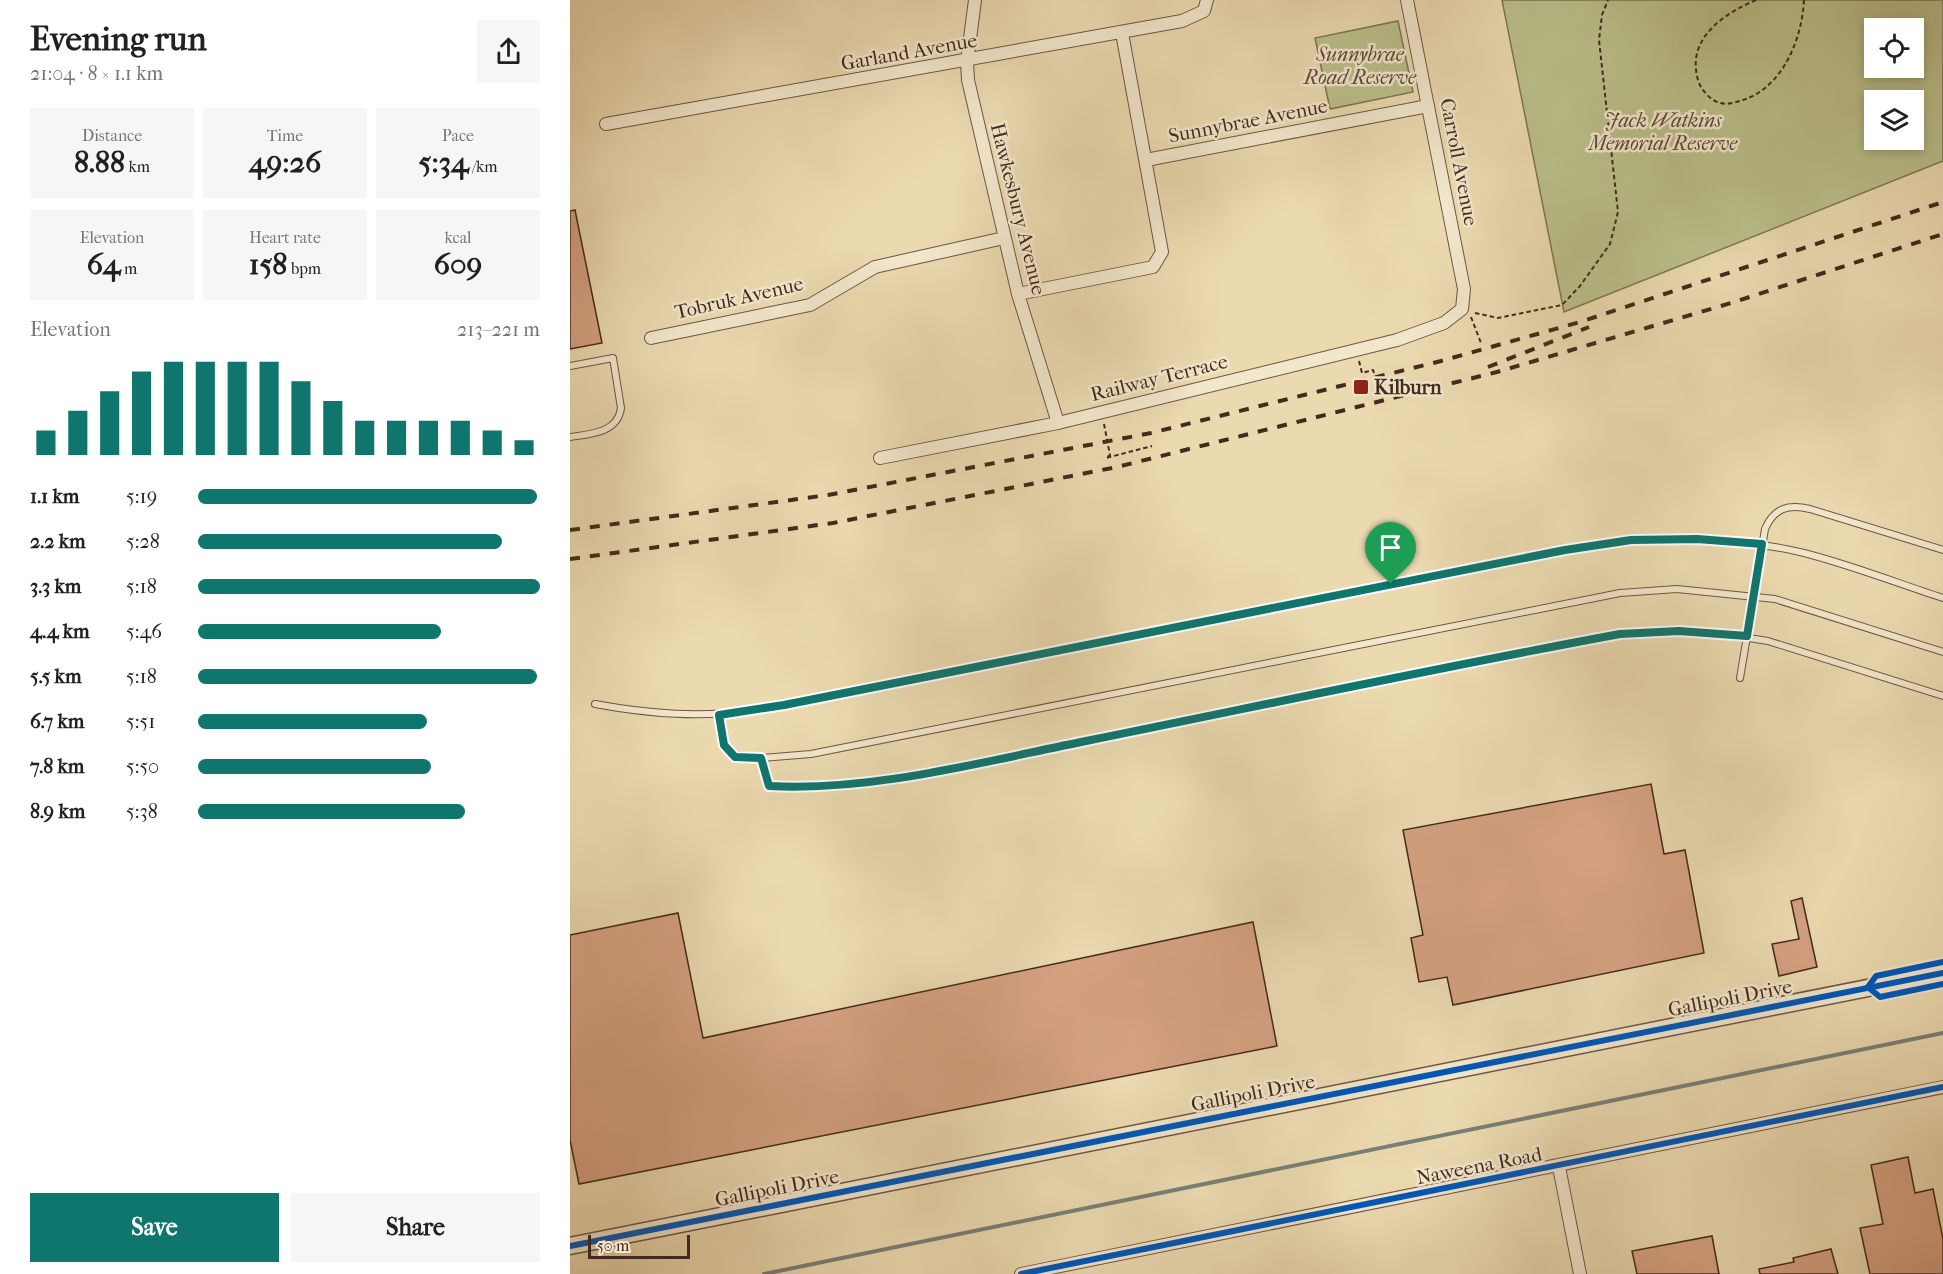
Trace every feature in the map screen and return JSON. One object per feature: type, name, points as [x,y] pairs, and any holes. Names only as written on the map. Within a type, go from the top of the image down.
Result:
[{"type":"street","name":"Hawkesbury Avenue","points":[[975,0],[967,62],[968,80],[1018,294],[1058,423]]},
{"type":"street","name":"Garland Avenue","points":[[606,124],[967,62],[1182,21],[1204,11],[1207,0]]},
{"type":"street","name":"Carroll Avenue","points":[[1407,0],[1464,289],[1462,309]]},
{"type":"street","points":[[1018,294],[1153,267],[1162,252],[1122,33]]},
{"type":"street","name":"Sunnybrae Avenue","points":[[1146,160],[1428,106]]},
{"type":"street","name":"Tobruk Avenue","points":[[651,338],[810,305],[874,267],[1004,238]]},
{"type":"street","name":"Railway Terrace","points":[[880,458],[1058,423],[1397,340],[1444,323],[1462,309]]},
{"type":"street","name":"Gallipoli Drive","points":[[570,1246],[1943,973]]},
{"type":"street","name":"Naweena Road","points":[[1021,1274],[1943,1088]]},
{"type":"street","points":[[1559,1167],[1580,1274]]},
{"type":"lane","points":[[570,366],[613,358],[621,408],[620,416],[601,432],[570,437]]},
{"type":"lane","points":[[1740,678],[1762,544],[1771,515],[1779,510],[1799,506],[1838,516],[1943,550]]},
{"type":"lane","points":[[595,704],[669,715],[719,715],[796,703],[1601,543],[1697,539],[1762,544],[1835,562],[1943,598]]},
{"type":"lane","points":[[719,715],[724,745],[730,754],[761,758],[811,754],[1596,596],[1677,589],[1754,596],[1807,607],[1943,652]]},
{"type":"lane","points":[[761,758],[769,786],[804,788],[833,786],[969,764],[1620,634],[1679,631],[1747,636],[1792,647],[1943,696]]},
{"type":"path","points":[[1486,316],[1498,318],[1562,305],[1580,286],[1610,244],[1618,212],[1599,40],[1602,15],[1608,0]]},
{"type":"path","points":[[1756,0],[1729,12],[1708,32],[1696,56],[1699,84],[1708,95],[1720,103],[1732,103],[1748,98],[1779,73],[1794,49],[1803,18],[1804,0]]},
{"type":"path","points":[[1462,309],[1473,319],[1480,343]]},
{"type":"path","points":[[1357,350],[1362,373],[1373,370],[1374,373]]},
{"type":"path","points":[[1101,412],[1110,455],[1106,458],[1152,446]]},
{"type":"green space","name":"Jack Watkins Memorial Reserve","points":[[1502,0],[1943,0],[1943,161],[1564,312]]},
{"type":"green space","name":"Sunnybrae Road Reserve","points":[[1398,21],[1413,92],[1330,109],[1315,38]]},
{"type":"building","points":[[575,210],[602,343],[570,349],[570,211]]},
{"type":"building","points":[[1651,784],[1664,854],[1685,850],[1704,953],[1453,1005],[1447,977],[1419,982],[1411,938],[1423,935],[1403,830]]},
{"type":"building","points":[[1802,898],[1817,967],[1779,976],[1772,944],[1799,939],[1791,901]]},
{"type":"building","points":[[678,913],[703,1038],[1253,922],[1277,1046],[579,1184],[570,1140],[570,935]]},
{"type":"building","points":[[1908,1157],[1915,1193],[1933,1189],[1943,1239],[1943,1274],[1870,1274],[1860,1228],[1883,1224],[1871,1165]]},
{"type":"building","points":[[1712,1236],[1719,1274],[1637,1274],[1632,1251]]},
{"type":"building","points":[[1831,1249],[1838,1274],[1760,1274],[1759,1269],[1794,1262],[1793,1258]]},
{"type":"waterway","points":[[764,1274],[1943,1033]]},
{"type":"railway","points":[[570,530],[828,495],[1151,433],[1441,361],[1580,322],[1943,202]]},
{"type":"railway","points":[[570,559],[833,523],[1117,467],[1497,372],[1731,303],[1943,234]]},
{"type":"railway","points":[[1488,367],[1589,327]]},
{"type":"cycle path","points":[[1943,962],[1876,976],[1868,987],[1880,997],[1943,984]]},
{"type":"cycle path","points":[[570,1246],[1943,973]]},
{"type":"cycle path","points":[[1021,1274],[1943,1087]]},
{"type":"place","name":"Kilburn","points":[[1361,387]]},
{"type":"route","points":[[1697,539],[1762,544],[1747,636],[1679,631],[1620,634],[969,764],[833,786],[804,788],[769,786],[761,758],[735,757],[727,751],[724,745],[719,715],[784,705],[1391,584],[1601,543],[1697,539]]}]
